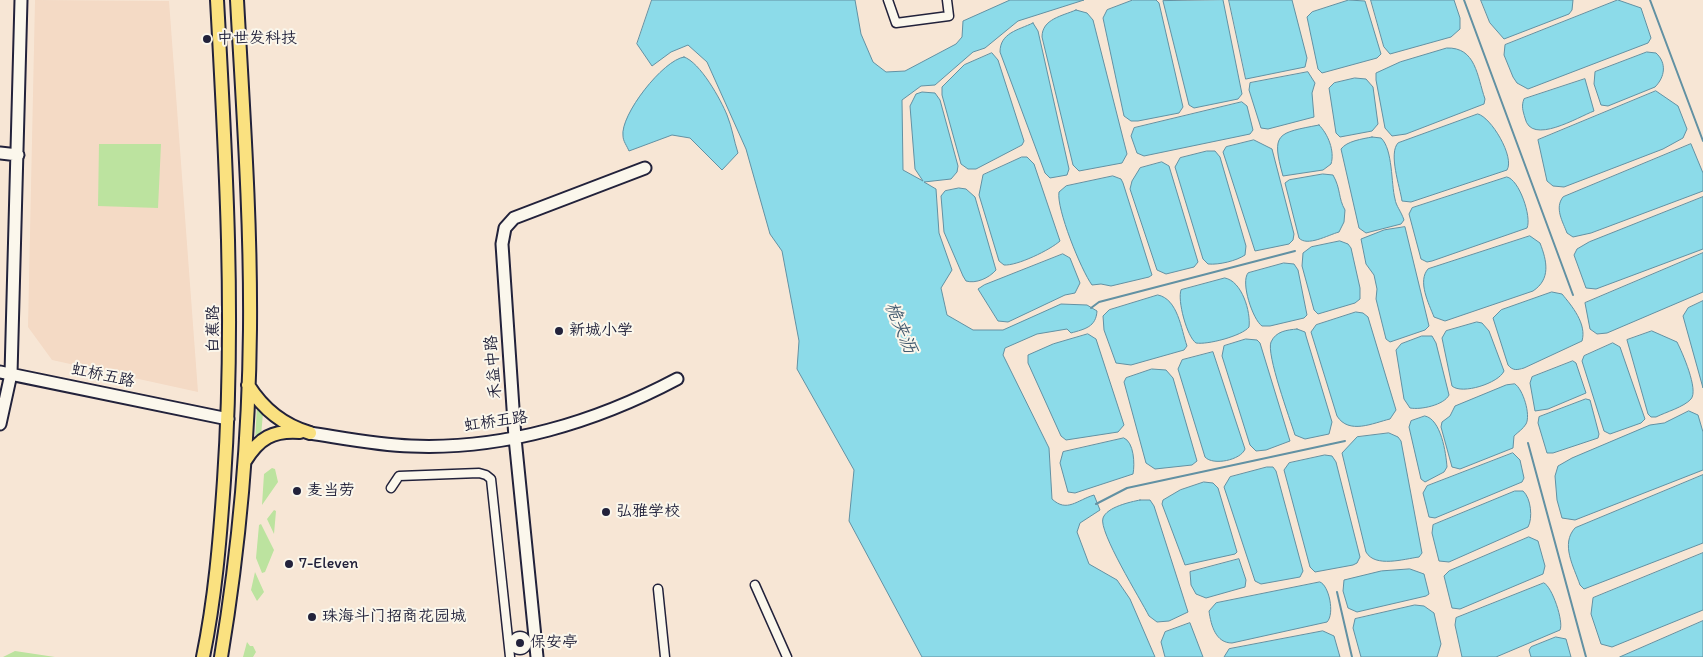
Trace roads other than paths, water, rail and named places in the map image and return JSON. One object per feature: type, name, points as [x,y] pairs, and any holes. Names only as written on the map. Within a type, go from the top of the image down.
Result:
[{"type":"main road","name":"白蕉路","points":[[202,657],[220,533],[228,419],[230,255],[217,0]]},
{"type":"main road","points":[[221,657],[244,461],[248,384],[249,229],[237,0]]},
{"type":"main road","points":[[248,384],[262,405],[273,415],[298,430],[310,433]]},
{"type":"main road","points":[[244,461],[258,442],[271,435],[287,432],[310,433]]},
{"type":"street","points":[[0,424],[5,373],[18,155],[21,0]]},
{"type":"street","points":[[888,0],[896,23],[949,16],[946,0]]},
{"type":"street","points":[[0,153],[18,155]]},
{"type":"street","name":"禾益中路","points":[[537,657],[531,642],[515,438],[502,244],[505,228],[514,218],[645,168]]},
{"type":"street","name":"虹桥五路","points":[[5,373],[228,419]]},
{"type":"street","name":"虹桥五路","points":[[310,433],[412,446],[464,444],[515,438],[556,429],[598,415],[638,400],[677,379]]},
{"type":"street","points":[[391,488],[399,476],[479,473],[491,479],[511,644],[510,657]]},
{"type":"street","points":[[755,585],[787,657]]},
{"type":"street","points":[[658,589],[665,657]]},
{"type":"street","points":[[511,644],[519,636],[531,642]]},
{"type":"water","name":"桅夹沥","points":[[652,0],[855,0],[861,34],[873,62],[886,72],[905,71],[956,44],[962,37],[963,21],[1010,0],[1084,0],[1018,21],[985,48],[973,52],[935,85],[921,86],[902,100],[903,170],[923,181],[915,169],[910,106],[916,94],[922,92],[935,93],[940,100],[958,166],[957,172],[951,179],[924,182],[936,189],[939,233],[952,270],[941,288],[947,315],[973,330],[1003,330],[1061,304],[1087,305],[1097,311],[1092,324],[1085,328],[1071,333],[1067,329],[1037,334],[1005,348],[1003,355],[1049,448],[1052,499],[1062,505],[1067,505],[1094,495],[1100,510],[1080,523],[1077,532],[1089,564],[1117,580],[1130,599],[1155,657],[922,657],[849,521],[854,470],[797,369],[799,341],[782,251],[770,234],[746,149],[707,62],[688,45],[671,52],[652,66],[637,44]]},
{"type":"water","points":[[1133,0],[1156,0],[1159,3],[1183,107],[1179,113],[1138,121],[1131,121],[1124,116],[1103,18],[1107,10]]},
{"type":"water","points":[[1223,0],[1242,94],[1238,99],[1194,108],[1189,105],[1163,1]]},
{"type":"water","points":[[1229,0],[1292,0],[1307,58],[1305,67],[1246,79]]},
{"type":"water","points":[[1349,0],[1365,1],[1381,54],[1377,58],[1322,73],[1318,69],[1307,17],[1312,12]]},
{"type":"water","points":[[1371,0],[1454,0],[1460,18],[1460,29],[1451,37],[1390,54],[1384,47]]},
{"type":"water","points":[[1481,0],[1573,0],[1572,10],[1569,14],[1504,39],[1490,23]]},
{"type":"water","points":[[1618,0],[1641,8],[1651,38],[1648,43],[1528,89],[1517,83],[1504,55],[1505,45]]},
{"type":"water","points":[[1076,10],[1087,13],[1093,20],[1127,154],[1122,163],[1079,171],[1073,165],[1042,37],[1045,26],[1049,22]]},
{"type":"water","points":[[1033,23],[1038,31],[1069,169],[1067,175],[1050,178],[1045,173],[1000,52],[1006,36]]},
{"type":"water","points":[[1447,48],[1464,52],[1474,64],[1485,99],[1484,104],[1406,134],[1392,136],[1385,128],[1376,73],[1400,62]]},
{"type":"water","points":[[1647,52],[1656,53],[1662,61],[1663,74],[1655,87],[1608,106],[1601,105],[1594,84],[1595,72]]},
{"type":"water","points":[[992,53],[998,60],[1024,141],[1022,145],[976,169],[968,169],[961,164],[942,95],[942,87],[964,65]]},
{"type":"water","points":[[684,57],[697,66],[709,82],[729,120],[738,153],[722,170],[690,138],[672,135],[629,151],[624,140],[624,127],[628,115],[644,90],[665,68],[675,60]]},
{"type":"water","points":[[1308,72],[1315,83],[1312,93],[1314,117],[1268,129],[1261,128],[1249,90],[1250,83]]},
{"type":"water","points":[[1355,78],[1366,79],[1373,87],[1378,124],[1372,131],[1340,137],[1336,133],[1329,88],[1334,83]]},
{"type":"water","points":[[1585,79],[1594,111],[1545,130],[1536,130],[1529,126],[1523,111],[1524,99]]},
{"type":"water","points":[[1656,91],[1678,106],[1687,129],[1683,138],[1663,149],[1564,187],[1553,186],[1547,181],[1538,140]]},
{"type":"water","points":[[1242,102],[1247,106],[1253,130],[1250,134],[1144,156],[1137,153],[1131,136],[1134,128]]},
{"type":"water","points":[[1478,114],[1489,122],[1505,147],[1509,164],[1507,170],[1411,202],[1402,201],[1394,162],[1395,148],[1398,143]]},
{"type":"water","points":[[1319,125],[1330,143],[1331,164],[1323,170],[1283,176],[1278,151],[1278,143],[1281,137],[1294,130]]},
{"type":"water","points":[[1372,137],[1381,138],[1388,150],[1396,202],[1404,220],[1401,224],[1366,233],[1359,228],[1341,149],[1351,142]]},
{"type":"water","points":[[1254,140],[1272,149],[1294,234],[1293,240],[1289,244],[1255,251],[1223,152],[1226,147]]},
{"type":"water","points":[[1691,144],[1703,173],[1703,191],[1591,233],[1573,237],[1567,233],[1559,210],[1560,201],[1563,197]]},
{"type":"water","points":[[1207,151],[1215,151],[1220,157],[1246,246],[1245,255],[1232,261],[1217,264],[1208,264],[1203,259],[1175,167],[1180,158]]},
{"type":"water","points":[[1022,157],[1027,157],[1034,164],[1060,241],[1033,257],[1010,265],[1004,265],[999,261],[979,195],[983,175]]},
{"type":"water","points":[[1162,162],[1169,166],[1198,262],[1194,267],[1166,274],[1157,270],[1130,189],[1132,181],[1140,168]]},
{"type":"water","points":[[1323,174],[1333,175],[1336,180],[1345,210],[1344,222],[1339,232],[1318,240],[1303,240],[1299,238],[1285,183],[1289,180]]},
{"type":"water","points":[[1113,176],[1121,179],[1123,183],[1152,275],[1111,286],[1092,285],[1065,225],[1059,192],[1066,186]]},
{"type":"water","points":[[1507,177],[1512,179],[1520,191],[1528,216],[1527,228],[1432,261],[1427,262],[1421,259],[1409,214],[1412,208]]},
{"type":"water","points":[[959,188],[966,189],[975,197],[996,270],[986,278],[978,281],[966,281],[944,232],[941,196],[945,191]]},
{"type":"water","points":[[1703,197],[1703,249],[1596,289],[1586,288],[1574,255],[1577,249],[1589,242]]},
{"type":"water","points":[[1405,227],[1429,326],[1425,330],[1390,342],[1386,339],[1376,299],[1377,289],[1374,275],[1366,264],[1361,239],[1384,230]]},
{"type":"water","points":[[1530,236],[1540,243],[1546,263],[1545,275],[1539,286],[1533,291],[1445,321],[1434,317],[1424,286],[1425,274],[1428,269]]},
{"type":"water","points":[[1340,241],[1348,244],[1351,248],[1360,288],[1360,299],[1355,303],[1318,314],[1314,310],[1302,266],[1303,253],[1311,247]]},
{"type":"water","points":[[1703,253],[1703,292],[1607,333],[1597,334],[1590,329],[1585,303]]},
{"type":"water","points":[[1063,254],[1070,258],[1080,283],[1075,293],[1065,295],[1008,322],[998,321],[978,289]]},
{"type":"water","points":[[1284,263],[1294,264],[1298,270],[1307,315],[1304,318],[1262,326],[1258,322],[1249,301],[1246,278],[1248,273]]},
{"type":"water","points":[[1225,278],[1231,280],[1241,291],[1247,306],[1249,327],[1239,334],[1224,339],[1208,343],[1196,343],[1189,334],[1184,318],[1180,302],[1181,290]]},
{"type":"water","points":[[1552,292],[1562,294],[1574,310],[1581,322],[1582,341],[1524,368],[1513,369],[1508,365],[1493,318],[1501,310]]},
{"type":"water","points":[[1158,295],[1170,302],[1174,308],[1187,346],[1184,350],[1131,365],[1116,363],[1104,330],[1103,316],[1109,310]]},
{"type":"water","points":[[1703,301],[1703,388],[1683,316],[1688,308]]},
{"type":"water","points":[[1356,312],[1363,313],[1368,317],[1396,410],[1390,419],[1362,426],[1348,425],[1337,416],[1311,332],[1316,325]]},
{"type":"water","points":[[1477,322],[1482,323],[1489,331],[1504,371],[1495,380],[1480,386],[1464,389],[1457,388],[1452,386],[1442,338],[1446,331]]},
{"type":"water","points":[[1297,329],[1305,332],[1332,422],[1329,434],[1305,439],[1295,435],[1275,372],[1270,349],[1271,342],[1276,335]]},
{"type":"water","points":[[1652,331],[1677,342],[1689,371],[1693,388],[1693,394],[1688,402],[1656,417],[1651,417],[1648,414],[1627,340]]},
{"type":"water","points":[[1088,334],[1096,339],[1124,425],[1118,432],[1066,440],[1061,436],[1028,363],[1028,355],[1053,344]]},
{"type":"water","points":[[1422,336],[1432,336],[1436,343],[1449,395],[1442,402],[1432,406],[1410,408],[1404,399],[1396,350],[1401,344]]},
{"type":"water","points":[[1246,339],[1257,340],[1260,343],[1290,441],[1266,450],[1256,451],[1250,445],[1222,356],[1224,346]]},
{"type":"water","points":[[1613,343],[1620,347],[1645,419],[1641,423],[1610,434],[1604,431],[1582,361],[1584,356]]},
{"type":"water","points":[[1213,352],[1245,449],[1238,456],[1226,461],[1214,461],[1205,457],[1178,369],[1182,360]]},
{"type":"water","points":[[1573,361],[1576,363],[1586,393],[1548,409],[1535,411],[1530,383],[1532,377]]},
{"type":"water","points":[[1152,369],[1166,370],[1173,378],[1197,461],[1192,465],[1155,469],[1146,463],[1124,382],[1126,378]]},
{"type":"water","points":[[1515,384],[1521,391],[1528,415],[1526,424],[1514,436],[1513,448],[1460,469],[1452,467],[1441,427],[1442,422],[1450,416],[1455,406],[1506,385]]},
{"type":"water","points":[[1586,399],[1590,400],[1599,434],[1598,438],[1553,453],[1547,453],[1538,423],[1539,417]]},
{"type":"water","points":[[1689,411],[1698,415],[1703,432],[1703,470],[1575,520],[1562,518],[1557,500],[1555,476],[1558,466],[1572,458],[1650,425],[1664,423]]},
{"type":"water","points":[[1425,416],[1435,423],[1439,430],[1444,446],[1447,467],[1444,472],[1425,482],[1421,479],[1409,427],[1411,421]]},
{"type":"water","points":[[1389,433],[1398,437],[1401,441],[1422,553],[1419,557],[1398,561],[1376,560],[1366,552],[1342,453],[1357,437]]},
{"type":"water","points":[[1124,438],[1132,449],[1134,459],[1133,474],[1075,493],[1068,492],[1060,463],[1063,452]]},
{"type":"water","points":[[1513,453],[1520,460],[1524,478],[1522,482],[1435,518],[1429,517],[1423,493],[1427,486]]},
{"type":"water","points":[[1325,455],[1332,456],[1336,462],[1360,557],[1357,563],[1353,565],[1315,572],[1310,567],[1284,470],[1289,463]]},
{"type":"water","points":[[1273,467],[1276,471],[1303,571],[1300,577],[1261,584],[1255,581],[1224,487],[1230,477]]},
{"type":"water","points":[[1703,475],[1703,543],[1584,589],[1580,585],[1568,548],[1571,534],[1575,528]]},
{"type":"water","points":[[1204,482],[1213,483],[1218,488],[1237,552],[1185,565],[1162,504],[1163,500],[1180,490]]},
{"type":"water","points":[[1515,491],[1523,491],[1528,498],[1531,514],[1528,527],[1449,562],[1439,561],[1432,533],[1433,525]]},
{"type":"water","points":[[1140,500],[1150,500],[1154,506],[1188,612],[1169,621],[1157,622],[1149,616],[1113,551],[1103,525],[1103,518],[1109,511]]},
{"type":"water","points":[[1529,537],[1538,541],[1545,566],[1543,574],[1460,609],[1452,608],[1444,576],[1449,571]]},
{"type":"water","points":[[1703,553],[1703,610],[1612,647],[1601,644],[1591,614],[1593,598]]},
{"type":"water","points":[[1239,559],[1246,580],[1245,587],[1206,598],[1196,594],[1191,585],[1190,572]]},
{"type":"water","points":[[1410,569],[1424,574],[1429,594],[1357,612],[1348,608],[1343,591],[1344,580],[1381,571]]},
{"type":"water","points":[[1320,582],[1326,588],[1330,600],[1331,613],[1327,622],[1232,643],[1222,640],[1215,633],[1209,611],[1216,603]]},
{"type":"water","points":[[1544,583],[1550,590],[1556,605],[1561,626],[1560,630],[1496,657],[1462,657],[1455,625],[1456,618]]},
{"type":"water","points":[[1415,605],[1424,606],[1434,613],[1441,644],[1437,657],[1361,657],[1353,628],[1355,619]]},
{"type":"water","points":[[1703,621],[1703,657],[1620,657]]},
{"type":"water","points":[[1190,623],[1203,657],[1165,657],[1161,642],[1165,632]]},
{"type":"water","points":[[1323,631],[1334,636],[1340,657],[1224,657],[1229,649]]},
{"type":"water","points":[[1556,637],[1566,639],[1571,657],[1531,657],[1529,650],[1531,647]]},
{"type":"waterway","points":[[1464,0],[1573,295]]},
{"type":"waterway","points":[[1650,0],[1703,141]]},
{"type":"waterway","points":[[1091,308],[1099,302],[1295,251]]},
{"type":"waterway","points":[[1096,504],[1127,488],[1345,441]]},
{"type":"waterway","points":[[1528,443],[1586,657]]},
{"type":"waterway","points":[[1337,592],[1352,657]]},
{"type":"place","name":"中世发科技","points":[[207,39]]},
{"type":"place","name":"新城小学","points":[[559,331]]},
{"type":"place","name":"麦当劳","points":[[297,491]]},
{"type":"place","name":"弘雅学校","points":[[606,512]]},
{"type":"place","name":"7-Eleven","points":[[289,564]]},
{"type":"place","name":"珠海斗门招商花园城","points":[[312,617]]},
{"type":"place","name":"保安亭","points":[[520,643]]}]
